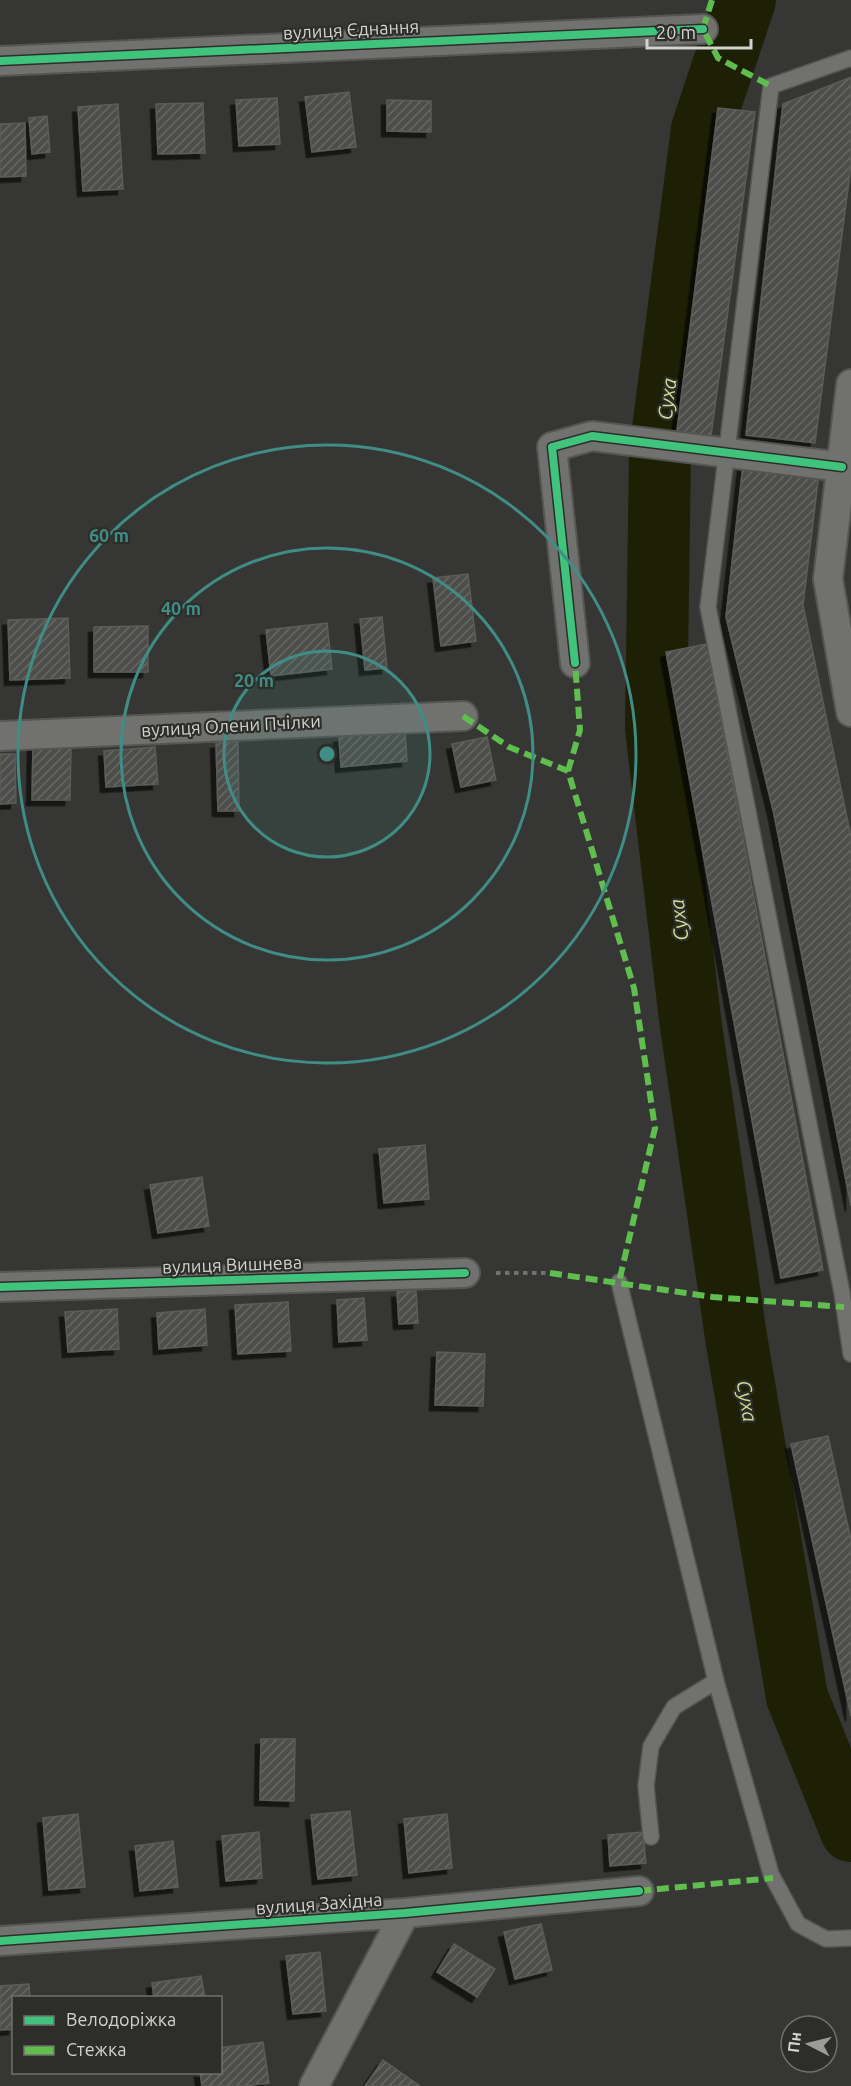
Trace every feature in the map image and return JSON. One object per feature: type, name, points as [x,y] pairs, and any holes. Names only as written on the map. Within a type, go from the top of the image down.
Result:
[{"type":"street","name":"вулиця Єднання","points":[[0,60],[703,29]]},
{"type":"street","points":[[850,707],[828,579],[851,384]]},
{"type":"street","points":[[575,663],[552,447],[592,436],[842,466]]},
{"type":"street","name":"вулиця Олени Пчілки","points":[[0,736],[463,716]]},
{"type":"street","name":"вулиця Вишнева","points":[[0,1287],[465,1273]]},
{"type":"street","name":"вулиця Західна","points":[[0,1941],[405,1913],[639,1892]]},
{"type":"street","points":[[314,2086],[405,1913]]},
{"type":"lane","points":[[851,58],[771,86],[708,607],[848,1307],[851,1354]]},
{"type":"lane","points":[[619,1282],[716,1681],[771,1874],[798,1924],[826,1939],[851,1938]]},
{"type":"lane","points":[[651,1838],[646,1786],[651,1746],[674,1707],[716,1681]]},
{"type":"path","points":[[465,1273],[550,1273]]},
{"type":"building","points":[[851,77],[851,165],[815,443],[746,435],[783,104]]},
{"type":"building","points":[[349,92],[356,147],[312,152],[305,97]]},
{"type":"building","points":[[277,98],[280,144],[239,146],[236,100]]},
{"type":"building","points":[[387,100],[431,101],[431,132],[387,131]]},
{"type":"building","points":[[203,103],[205,153],[158,154],[156,104]]},
{"type":"building","points":[[118,104],[123,189],[83,191],[78,107]]},
{"type":"building","points":[[718,108],[755,112],[710,443],[676,438]]},
{"type":"building","points":[[47,116],[50,152],[32,154],[29,118]]},
{"type":"building","points":[[25,123],[26,176],[0,177],[0,124]]},
{"type":"building","points":[[743,465],[819,473],[803,605],[851,837],[851,1206],[774,814],[726,617]]},
{"type":"building","points":[[468,574],[476,641],[441,646],[433,578]]},
{"type":"building","points":[[382,617],[387,668],[365,670],[360,619]]},
{"type":"building","points":[[68,618],[70,678],[10,680],[8,620]]},
{"type":"building","points":[[327,623],[332,669],[271,676],[266,630]]},
{"type":"building","points":[[148,626],[148,672],[94,672],[94,627]]},
{"type":"building","points":[[707,644],[823,1270],[781,1278],[666,652]]},
{"type":"building","points":[[405,731],[407,761],[341,767],[339,737]]},
{"type":"building","points":[[487,737],[496,780],[461,787],[452,744]]},
{"type":"building","points":[[238,742],[239,811],[218,811],[216,743]]},
{"type":"building","points":[[33,745],[71,745],[70,800],[32,800]]},
{"type":"building","points":[[155,747],[158,784],[106,787],[104,751]]},
{"type":"building","points":[[0,754],[15,754],[16,803],[0,804]]},
{"type":"building","points":[[425,1145],[429,1199],[384,1203],[379,1149]]},
{"type":"building","points":[[202,1177],[209,1226],[158,1233],[150,1185]]},
{"type":"building","points":[[416,1291],[418,1323],[399,1324],[397,1292]]},
{"type":"building","points":[[364,1298],[367,1340],[339,1342],[337,1300]]},
{"type":"building","points":[[288,1302],[291,1351],[238,1354],[235,1305]]},
{"type":"building","points":[[117,1309],[119,1349],[68,1352],[65,1312]]},
{"type":"building","points":[[205,1309],[207,1345],[159,1349],[157,1313]]},
{"type":"building","points":[[437,1352],[485,1354],[483,1406],[435,1405]]},
{"type":"building","points":[[828,1436],[851,1540],[851,1716],[791,1444]]},
{"type":"building","points":[[261,1739],[295,1739],[294,1801],[260,1800]]},
{"type":"building","points":[[350,1811],[357,1875],[318,1879],[311,1815]]},
{"type":"building","points":[[78,1814],[85,1887],[49,1890],[43,1818]]},
{"type":"building","points":[[447,1814],[452,1868],[409,1873],[404,1819]]},
{"type":"building","points":[[259,1832],[262,1878],[226,1881],[222,1836]]},
{"type":"building","points":[[643,1832],[646,1863],[610,1866],[608,1835]]},
{"type":"building","points":[[173,1841],[178,1887],[140,1891],[135,1846]]},
{"type":"building","points":[[541,1924],[552,1970],[515,1979],[504,1932]]},
{"type":"building","points":[[454,1944],[495,1969],[477,1997],[437,1972]]},
{"type":"building","points":[[320,1952],[326,2011],[293,2014],[286,1956]]},
{"type":"building","points":[[201,1976],[205,1996],[154,1996],[152,1983]]},
{"type":"building","points":[[29,1984],[30,1996],[12,1996],[12,2029],[0,2030],[0,1986]]},
{"type":"building","points":[[263,2042],[269,2083],[244,2086],[202,2086],[200,2074],[222,2074],[222,2048]]},
{"type":"building","points":[[383,2060],[420,2086],[365,2086]]},
{"type":"waterway","name":"Суха","points":[[745,0],[702,129],[660,452],[656,728],[690,1019],[736,1337],[797,1697],[851,1831]]},
{"type":"marked path","points":[[712,0],[703,29],[718,58],[771,86]]},
{"type":"marked path","points":[[568,771],[580,730],[575,663]]},
{"type":"marked path","points":[[463,716],[509,747],[568,771],[634,988],[655,1128],[619,1282]]},
{"type":"marked path","points":[[550,1273],[713,1297],[844,1307]]},
{"type":"marked path","points":[[639,1891],[773,1878]]},
{"type":"cycle path","points":[[0,61],[703,29]]},
{"type":"cycle path","points":[[575,663],[552,447],[592,436],[842,467]]},
{"type":"cycle path","points":[[0,1287],[465,1273]]},
{"type":"cycle path","points":[[0,1941],[405,1913],[639,1891]]}]
